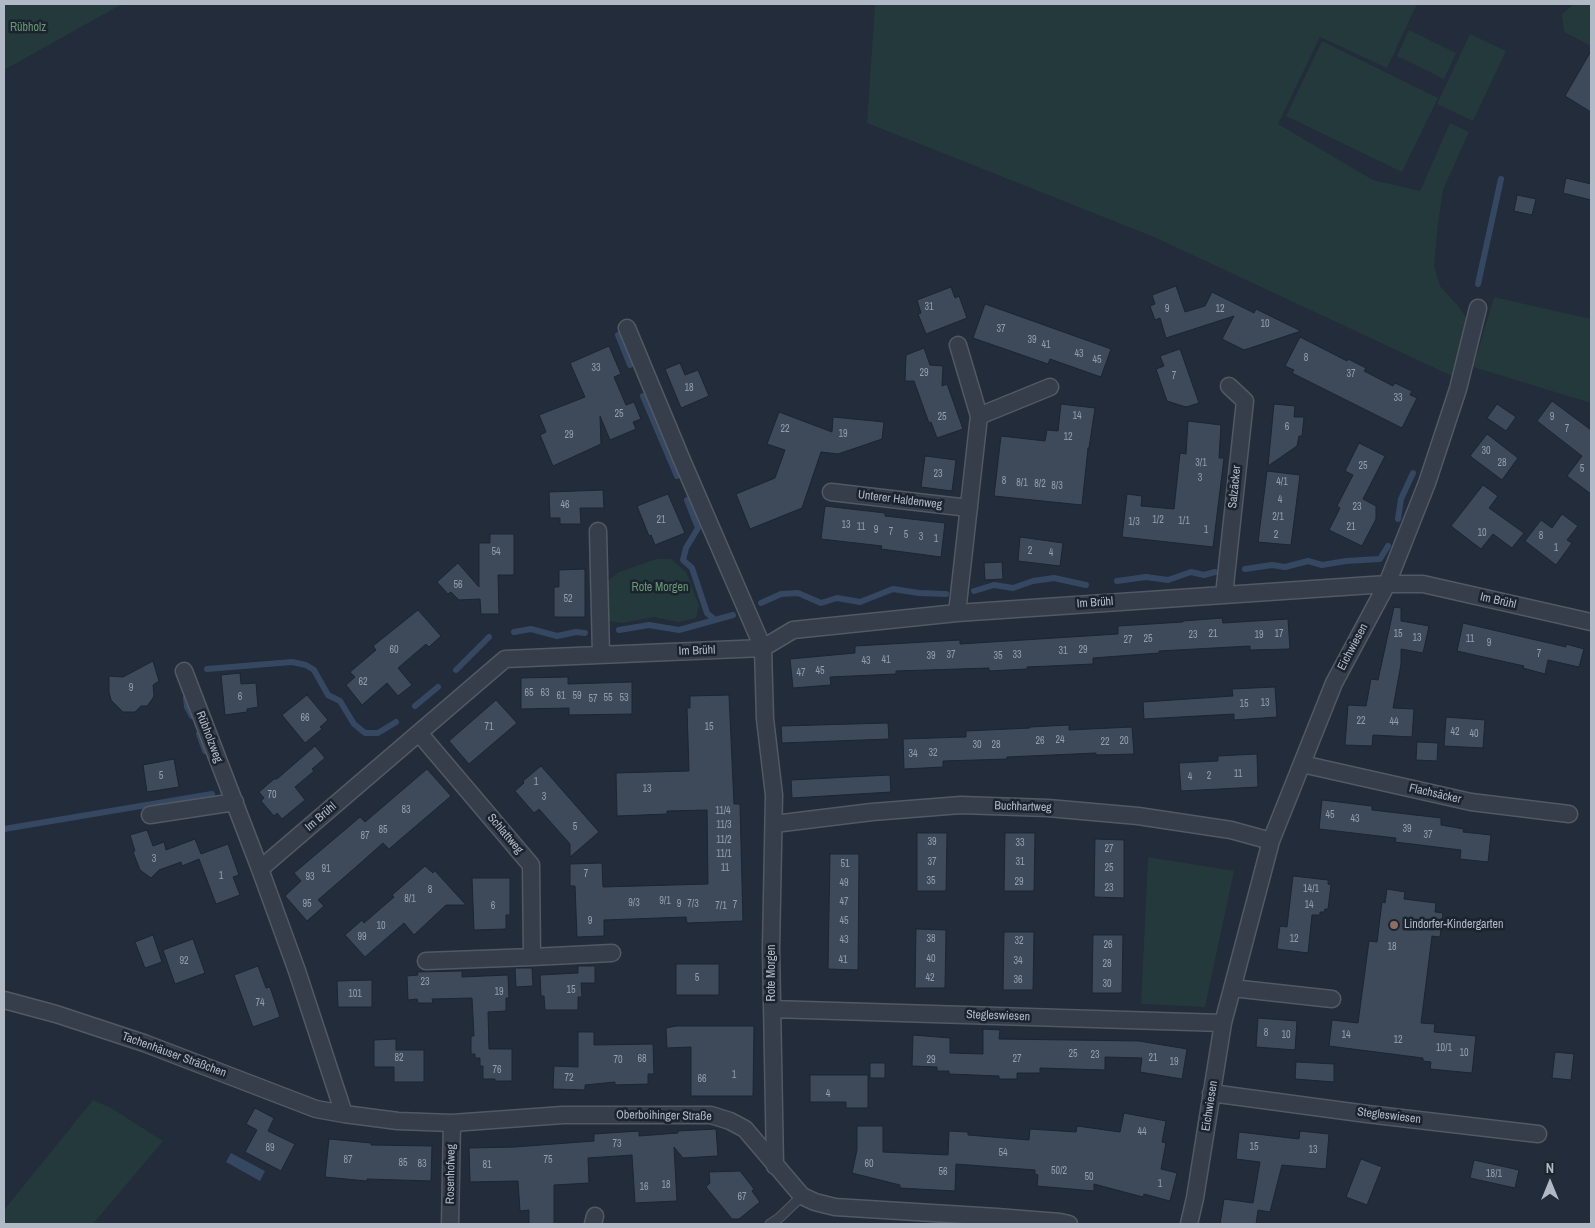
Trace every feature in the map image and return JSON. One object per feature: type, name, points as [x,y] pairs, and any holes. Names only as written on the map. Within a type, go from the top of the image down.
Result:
[{"type":"street","name":"Eichwiesen","points":[[1189,1224],[1195,1198],[1223,1023],[1271,841],[1334,683],[1387,584],[1427,483],[1458,389],[1478,308]]},
{"type":"street","name":"Rote Morgen","points":[[627,328],[763,648],[765,719],[774,795],[771,949],[775,1166]]},
{"type":"street","points":[[957,613],[979,416],[958,345]]},
{"type":"street","points":[[979,416],[1050,386]]},
{"type":"street","name":"Salzäcker","points":[[1224,595],[1244,402],[1229,386]]},
{"type":"street","name":"Unterer Haldenweg","points":[[831,492],[968,508]]},
{"type":"street","points":[[598,531],[601,655]]},
{"type":"street","name":"Im Brühl","points":[[260,870],[505,659],[763,648],[792,630],[957,613],[1387,584],[1423,584],[1591,622]]},
{"type":"street","name":"Rübholzweg","points":[[184,671],[260,870]]},
{"type":"street","name":"Schlattweg","points":[[419,732],[531,864],[532,957]]},
{"type":"street","name":"Flachsäcker","points":[[1302,764],[1471,802],[1569,814]]},
{"type":"street","points":[[150,815],[235,802]]},
{"type":"street","name":"Buchhartweg","points":[[774,824],[872,812],[961,805],[1048,808],[1138,816],[1231,830],[1271,841]]},
{"type":"street","points":[[260,870],[297,971],[344,1114]]},
{"type":"street","points":[[426,961],[612,953]]},
{"type":"street","points":[[1232,988],[1332,999]]},
{"type":"street","name":"Tachenhäuser Sträßchen","points":[[4,1000],[56,1014],[144,1043],[316,1109],[344,1114]]},
{"type":"street","name":"Stegleswiesen","points":[[772,1009],[1223,1023]]},
{"type":"street","name":"Stegleswiesen","points":[[1212,1093],[1538,1134]]},
{"type":"street","name":"Oberboihinger Straße","points":[[344,1114],[398,1122],[452,1123],[563,1116],[711,1116],[730,1121],[745,1130],[802,1196],[815,1202],[836,1207],[1069,1224]]},
{"type":"street","name":"Rosenhofweg","points":[[450,1224],[452,1123]]},
{"type":"lane","points":[[770,1224],[802,1196]]},
{"type":"green space","name":"Rübholz","points":[[4,4],[122,4],[4,70]]},
{"type":"green space","points":[[875,4],[1417,4],[1387,68],[1320,37],[1278,124],[1373,180],[1420,191],[1450,123],[1469,132],[1443,190],[1434,266],[1440,286],[1468,320],[1454,377],[1154,237],[867,123]]},
{"type":"green space","points":[[1574,4],[1587,4],[1591,6],[1591,46],[1564,32],[1562,14]]},
{"type":"green space","points":[[1409,30],[1456,53],[1444,79],[1397,56]]},
{"type":"green space","points":[[1470,34],[1506,51],[1473,121],[1437,104]]},
{"type":"green space","points":[[1322,41],[1438,98],[1402,172],[1286,116]]},
{"type":"green space","points":[[1494,297],[1591,319],[1591,403],[1473,367]]},
{"type":"green space","name":"Rote Morgen","points":[[656,559],[671,559],[686,572],[699,605],[696,618],[678,622],[654,617],[622,623],[608,621],[606,582],[619,572]]},
{"type":"green space","points":[[1148,857],[1234,871],[1205,1007],[1141,1004]]},
{"type":"green space","points":[[93,1100],[111,1108],[163,1141],[93,1224],[4,1224],[4,1210]]},
{"type":"water","points":[[231,1153],[265,1171],[260,1181],[226,1162]]},
{"type":"building","points":[[1591,51],[1591,112],[1565,96]]},
{"type":"building","points":[[1566,178],[1591,184],[1591,200],[1563,193]]},
{"type":"building","points":[[1517,195],[1536,199],[1532,215],[1514,211]]},
{"type":"building","points":[[1176,286],[1185,312],[1205,306],[1212,292],[1254,313],[1256,309],[1301,331],[1244,350],[1222,339],[1234,316],[1166,338],[1160,318],[1155,320],[1150,306],[1155,304],[1152,295]]},
{"type":"building","points":[[951,287],[955,298],[959,296],[967,318],[926,334],[918,314],[921,313],[917,300]]},
{"type":"building","points":[[985,304],[1111,349],[1101,377],[1050,359],[1048,364],[973,338]]},
{"type":"building","points":[[1300,337],[1347,361],[1348,359],[1366,368],[1364,371],[1393,386],[1395,383],[1412,391],[1410,395],[1417,398],[1402,428],[1292,373],[1294,370],[1285,366]]},
{"type":"building","points":[[609,346],[621,374],[614,377],[626,405],[634,402],[641,419],[633,422],[636,429],[610,440],[600,416],[601,444],[553,466],[540,435],[546,432],[539,415],[585,397],[570,363]]},
{"type":"building","points":[[924,348],[930,365],[943,366],[942,386],[947,384],[963,429],[937,438],[931,422],[929,423],[914,381],[905,381],[906,355]]},
{"type":"building","points":[[1180,349],[1199,403],[1186,407],[1167,401],[1156,369],[1164,366],[1160,356]]},
{"type":"building","points":[[680,363],[685,375],[698,370],[709,396],[681,408],[665,369]]},
{"type":"building","points":[[1552,401],[1591,430],[1591,494],[1567,476],[1582,456],[1537,421]]},
{"type":"building","points":[[1061,404],[1095,408],[1088,448],[1082,505],[994,496],[1001,436],[1045,441],[1047,430],[1058,431]]},
{"type":"building","points":[[1274,404],[1295,406],[1294,417],[1304,417],[1302,436],[1299,436],[1297,446],[1268,466]]},
{"type":"building","points":[[1497,404],[1516,417],[1506,431],[1487,418]]},
{"type":"building","points":[[779,412],[832,432],[833,417],[884,422],[882,439],[838,454],[821,452],[802,508],[750,529],[736,494],[775,478],[785,450],[767,444]]},
{"type":"building","points":[[1188,421],[1221,425],[1219,458],[1224,458],[1213,547],[1122,537],[1127,494],[1142,496],[1141,506],[1174,509],[1180,453],[1186,454]]},
{"type":"building","points":[[1487,434],[1518,458],[1502,480],[1470,456]]},
{"type":"building","points":[[1359,443],[1385,456],[1363,499],[1376,506],[1376,519],[1362,546],[1329,530],[1340,508],[1337,506],[1353,475],[1345,471]]},
{"type":"building","points":[[925,456],[956,460],[952,491],[921,487]]},
{"type":"building","points":[[1267,471],[1300,475],[1291,545],[1258,542]]},
{"type":"building","points":[[1483,485],[1498,496],[1489,508],[1524,533],[1512,548],[1493,534],[1481,549],[1451,526]]},
{"type":"building","points":[[603,490],[604,508],[580,508],[581,524],[560,524],[560,518],[550,518],[549,492]]},
{"type":"building","points":[[668,494],[685,533],[655,545],[651,535],[649,536],[637,506]]},
{"type":"building","points":[[825,506],[945,523],[941,557],[881,549],[882,546],[821,539]]},
{"type":"building","points":[[1562,514],[1578,526],[1567,540],[1572,543],[1556,565],[1525,541],[1541,520],[1552,528]]},
{"type":"building","points":[[490,534],[514,534],[514,575],[498,575],[499,614],[481,614],[480,599],[459,600],[451,592],[448,594],[437,582],[458,563],[479,587],[479,543],[490,543]]},
{"type":"building","points":[[1020,537],[1063,543],[1060,566],[1018,561]]},
{"type":"building","points":[[1002,562],[1003,579],[985,580],[984,563]]},
{"type":"building","points":[[585,569],[585,617],[554,617],[554,587],[559,587],[559,570]]},
{"type":"building","points":[[1394,607],[1401,608],[1401,621],[1429,626],[1423,653],[1401,649],[1401,664],[1393,708],[1414,709],[1412,737],[1373,735],[1372,746],[1345,745],[1348,705],[1366,706],[1371,679],[1378,680]]},
{"type":"building","points":[[418,610],[441,636],[429,647],[426,644],[398,668],[412,685],[398,696],[387,683],[362,705],[346,685],[355,677],[350,672],[376,650],[373,646]]},
{"type":"building","points":[[1222,618],[1223,623],[1288,619],[1290,649],[1250,650],[1250,646],[1159,651],[1159,653],[1093,658],[1093,664],[1027,667],[1027,669],[989,671],[989,668],[896,671],[896,674],[830,677],[831,685],[793,688],[790,659],[855,653],[855,646],[960,640],[960,644],[1118,634],[1118,626]]},
{"type":"building","points":[[1463,623],[1566,647],[1566,644],[1584,649],[1579,667],[1548,660],[1545,674],[1523,668],[1524,666],[1457,651]]},
{"type":"building","points":[[153,661],[159,681],[153,685],[154,696],[147,706],[141,706],[135,712],[123,712],[111,700],[109,676],[123,677]]},
{"type":"building","points":[[240,673],[241,684],[256,683],[258,707],[247,709],[247,712],[225,715],[221,675]]},
{"type":"building","points":[[568,677],[568,684],[632,682],[632,714],[569,715],[569,708],[521,709],[521,678]]},
{"type":"building","points":[[1275,687],[1277,717],[1234,720],[1234,714],[1144,719],[1143,702],[1233,696],[1232,689]]},
{"type":"building","points":[[307,695],[328,720],[320,727],[322,729],[305,743],[282,715]]},
{"type":"building","points":[[729,695],[734,804],[740,804],[743,921],[687,923],[686,917],[604,920],[604,936],[577,937],[575,886],[570,886],[570,864],[602,863],[603,887],[708,884],[707,810],[667,811],[667,814],[617,816],[616,773],[689,771],[687,708],[690,708],[690,696]]},
{"type":"building","points":[[496,700],[517,723],[469,764],[449,741]]},
{"type":"building","points":[[1446,717],[1485,720],[1483,748],[1444,746]]},
{"type":"building","points":[[888,723],[889,739],[782,743],[781,726]]},
{"type":"building","points":[[1069,725],[1069,730],[1132,727],[1134,754],[1096,755],[1096,753],[943,761],[943,767],[904,769],[903,739],[966,737],[966,731]]},
{"type":"building","points":[[1417,742],[1438,743],[1437,761],[1416,760]]},
{"type":"building","points":[[315,746],[325,758],[312,769],[314,771],[295,787],[305,800],[282,819],[277,813],[274,816],[261,801],[264,798],[259,792]]},
{"type":"building","points":[[1257,754],[1258,787],[1181,791],[1179,763],[1218,761],[1218,756]]},
{"type":"building","points":[[174,759],[179,787],[147,792],[143,765]]},
{"type":"building","points":[[541,766],[599,832],[570,857],[570,844],[539,809],[534,813],[515,791],[524,783],[523,781]]},
{"type":"building","points":[[427,769],[451,796],[389,849],[383,843],[318,900],[324,906],[307,921],[285,896],[301,881],[294,873],[360,817],[365,822]]},
{"type":"building","points":[[890,775],[891,792],[792,798],[791,780]]},
{"type":"building","points":[[1322,800],[1372,806],[1372,810],[1441,818],[1441,825],[1464,829],[1463,832],[1491,835],[1488,862],[1460,859],[1461,850],[1395,842],[1396,838],[1319,829]]},
{"type":"building","points":[[147,830],[153,846],[164,842],[166,850],[195,839],[201,854],[228,844],[239,875],[233,877],[240,895],[216,904],[199,859],[182,866],[181,862],[159,870],[151,878],[140,870],[133,852],[135,851],[130,835]]},
{"type":"building","points":[[917,833],[947,833],[946,891],[917,891]]},
{"type":"building","points":[[1005,833],[1035,833],[1034,891],[1004,891]]},
{"type":"building","points":[[1095,839],[1124,840],[1124,898],[1094,897]]},
{"type":"building","points":[[830,854],[859,854],[858,970],[828,969]]},
{"type":"building","points":[[425,866],[433,873],[435,871],[466,905],[446,905],[414,935],[404,923],[365,957],[345,935],[362,920],[364,923]]},
{"type":"building","points":[[1293,876],[1328,880],[1328,884],[1331,885],[1328,909],[1320,912],[1320,915],[1312,915],[1308,953],[1277,949],[1280,926],[1287,927]]},
{"type":"building","points":[[472,878],[510,878],[510,915],[506,915],[506,929],[474,930]]},
{"type":"building","points":[[1387,889],[1405,892],[1404,899],[1436,903],[1435,912],[1443,913],[1440,937],[1432,936],[1421,1023],[1435,1024],[1434,1032],[1476,1036],[1472,1073],[1430,1069],[1431,1062],[1423,1061],[1423,1058],[1329,1046],[1332,1020],[1358,1023],[1369,941],[1377,942],[1382,902],[1385,903]]},
{"type":"building","points":[[916,929],[946,930],[945,988],[915,988]]},
{"type":"building","points":[[1004,932],[1034,932],[1033,990],[1003,990]]},
{"type":"building","points":[[153,935],[162,962],[145,968],[135,942]]},
{"type":"building","points":[[1093,935],[1123,935],[1122,993],[1092,993]]},
{"type":"building","points":[[193,939],[205,973],[175,984],[163,950]]},
{"type":"building","points":[[676,964],[719,964],[719,995],[676,995]]},
{"type":"building","points":[[258,966],[266,988],[270,987],[280,1017],[253,1027],[234,975]]},
{"type":"building","points":[[578,966],[595,966],[595,983],[581,983],[582,997],[578,997],[578,1010],[545,1010],[544,996],[541,996],[540,975],[578,973]]},
{"type":"building","points":[[515,968],[532,968],[533,986],[516,987]]},
{"type":"building","points":[[462,971],[462,977],[508,975],[509,998],[506,998],[506,1011],[488,1012],[489,1049],[512,1049],[512,1081],[483,1079],[483,1066],[480,1066],[480,1058],[475,1058],[475,1054],[471,1054],[471,1036],[474,1036],[472,998],[432,999],[433,1003],[418,1003],[417,999],[408,1000],[407,976],[418,975],[417,972]]},
{"type":"building","points":[[372,980],[372,1007],[338,1007],[337,981]]},
{"type":"building","points":[[1258,1018],[1297,1021],[1295,1050],[1256,1047]]},
{"type":"building","points":[[676,1026],[754,1026],[753,1096],[691,1096],[691,1047],[667,1048],[666,1028]]},
{"type":"building","points":[[983,1029],[1000,1030],[999,1039],[1139,1041],[1187,1049],[1182,1079],[1140,1072],[1142,1058],[1105,1057],[1105,1070],[1040,1068],[1040,1073],[1017,1073],[1017,1079],[999,1079],[999,1076],[949,1074],[949,1071],[937,1071],[937,1067],[912,1066],[913,1035],[950,1038],[950,1053],[983,1054]]},
{"type":"building","points":[[578,1032],[594,1032],[594,1045],[653,1044],[654,1074],[648,1074],[648,1084],[615,1085],[615,1082],[585,1085],[585,1090],[553,1089],[554,1066],[578,1067]]},
{"type":"building","points":[[396,1039],[396,1050],[424,1050],[424,1082],[394,1082],[394,1067],[374,1067],[374,1040]]},
{"type":"building","points":[[1555,1052],[1574,1054],[1571,1080],[1552,1078]]},
{"type":"building","points":[[1296,1062],[1334,1064],[1334,1082],[1295,1079]]},
{"type":"building","points":[[870,1063],[885,1063],[885,1078],[870,1078]]},
{"type":"building","points":[[810,1075],[868,1075],[868,1108],[846,1108],[846,1102],[810,1102]]},
{"type":"building","points":[[255,1108],[274,1118],[268,1131],[295,1144],[281,1171],[245,1152],[257,1130],[246,1124]]},
{"type":"building","points":[[1124,1113],[1166,1121],[1162,1142],[1166,1143],[1161,1169],[1177,1173],[1170,1201],[1144,1194],[1143,1197],[1094,1184],[1094,1191],[1037,1186],[1038,1175],[1035,1174],[1035,1170],[956,1164],[955,1191],[900,1188],[900,1185],[852,1173],[857,1150],[857,1126],[883,1126],[883,1152],[948,1155],[949,1131],[968,1132],[968,1135],[1029,1140],[1030,1129],[1076,1132],[1077,1126],[1120,1132]]},
{"type":"building","points":[[716,1129],[718,1156],[683,1158],[674,1147],[677,1201],[635,1203],[632,1155],[588,1158],[589,1183],[554,1185],[554,1224],[529,1224],[529,1210],[520,1211],[518,1181],[470,1182],[469,1148],[515,1147],[594,1141],[594,1134],[639,1131],[639,1136]]},
{"type":"building","points":[[1300,1131],[1329,1134],[1326,1169],[1282,1165],[1270,1212],[1258,1210],[1256,1224],[1220,1224],[1224,1199],[1253,1203],[1260,1162],[1236,1159],[1239,1132],[1299,1139]]},
{"type":"building","points":[[329,1139],[371,1143],[371,1145],[432,1146],[431,1181],[367,1179],[367,1181],[325,1177]]},
{"type":"building","points":[[1361,1159],[1382,1167],[1367,1205],[1346,1197]]},
{"type":"building","points":[[1474,1160],[1519,1170],[1515,1188],[1470,1178]]},
{"type":"building","points":[[740,1171],[754,1189],[752,1191],[760,1202],[739,1219],[732,1219],[706,1187],[710,1183],[709,1172]]},
{"type":"waterway","points":[[1478,284],[1501,179]]},
{"type":"waterway","points":[[618,335],[630,365]]},
{"type":"waterway","points":[[643,396],[677,476]]},
{"type":"waterway","points":[[1398,519],[1401,499],[1413,473]]},
{"type":"waterway","points":[[687,500],[698,528],[686,548],[683,560],[692,568],[707,613],[715,620]]},
{"type":"waterway","points":[[1245,569],[1272,565],[1285,567],[1308,561],[1322,565],[1346,561],[1380,559],[1388,546]]},
{"type":"waterway","points":[[1117,581],[1146,577],[1168,580],[1191,572],[1204,575],[1215,572]]},
{"type":"waterway","points":[[974,591],[994,585],[1013,588],[1033,581],[1054,578],[1086,585]]},
{"type":"waterway","points":[[761,603],[781,594],[798,593],[821,603],[837,598],[860,602],[893,589],[919,593],[946,594]]},
{"type":"waterway","points":[[619,630],[649,625],[679,630],[733,615]]},
{"type":"waterway","points":[[514,632],[531,629],[557,636],[576,632],[585,633]]},
{"type":"waterway","points":[[456,670],[489,637]]},
{"type":"waterway","points":[[207,669],[292,662],[306,665],[314,670],[328,695],[340,701],[354,724],[365,733],[378,733],[396,722]]},
{"type":"waterway","points":[[415,706],[438,687]]},
{"type":"waterway","points":[[186,698],[187,707],[192,716]]},
{"type":"waterway","points":[[199,734],[205,751]]},
{"type":"waterway","points":[[4,829],[212,794]]},
{"type":"place","name":"Lindorfer-Kindergarten","points":[[1394,925]]}]
